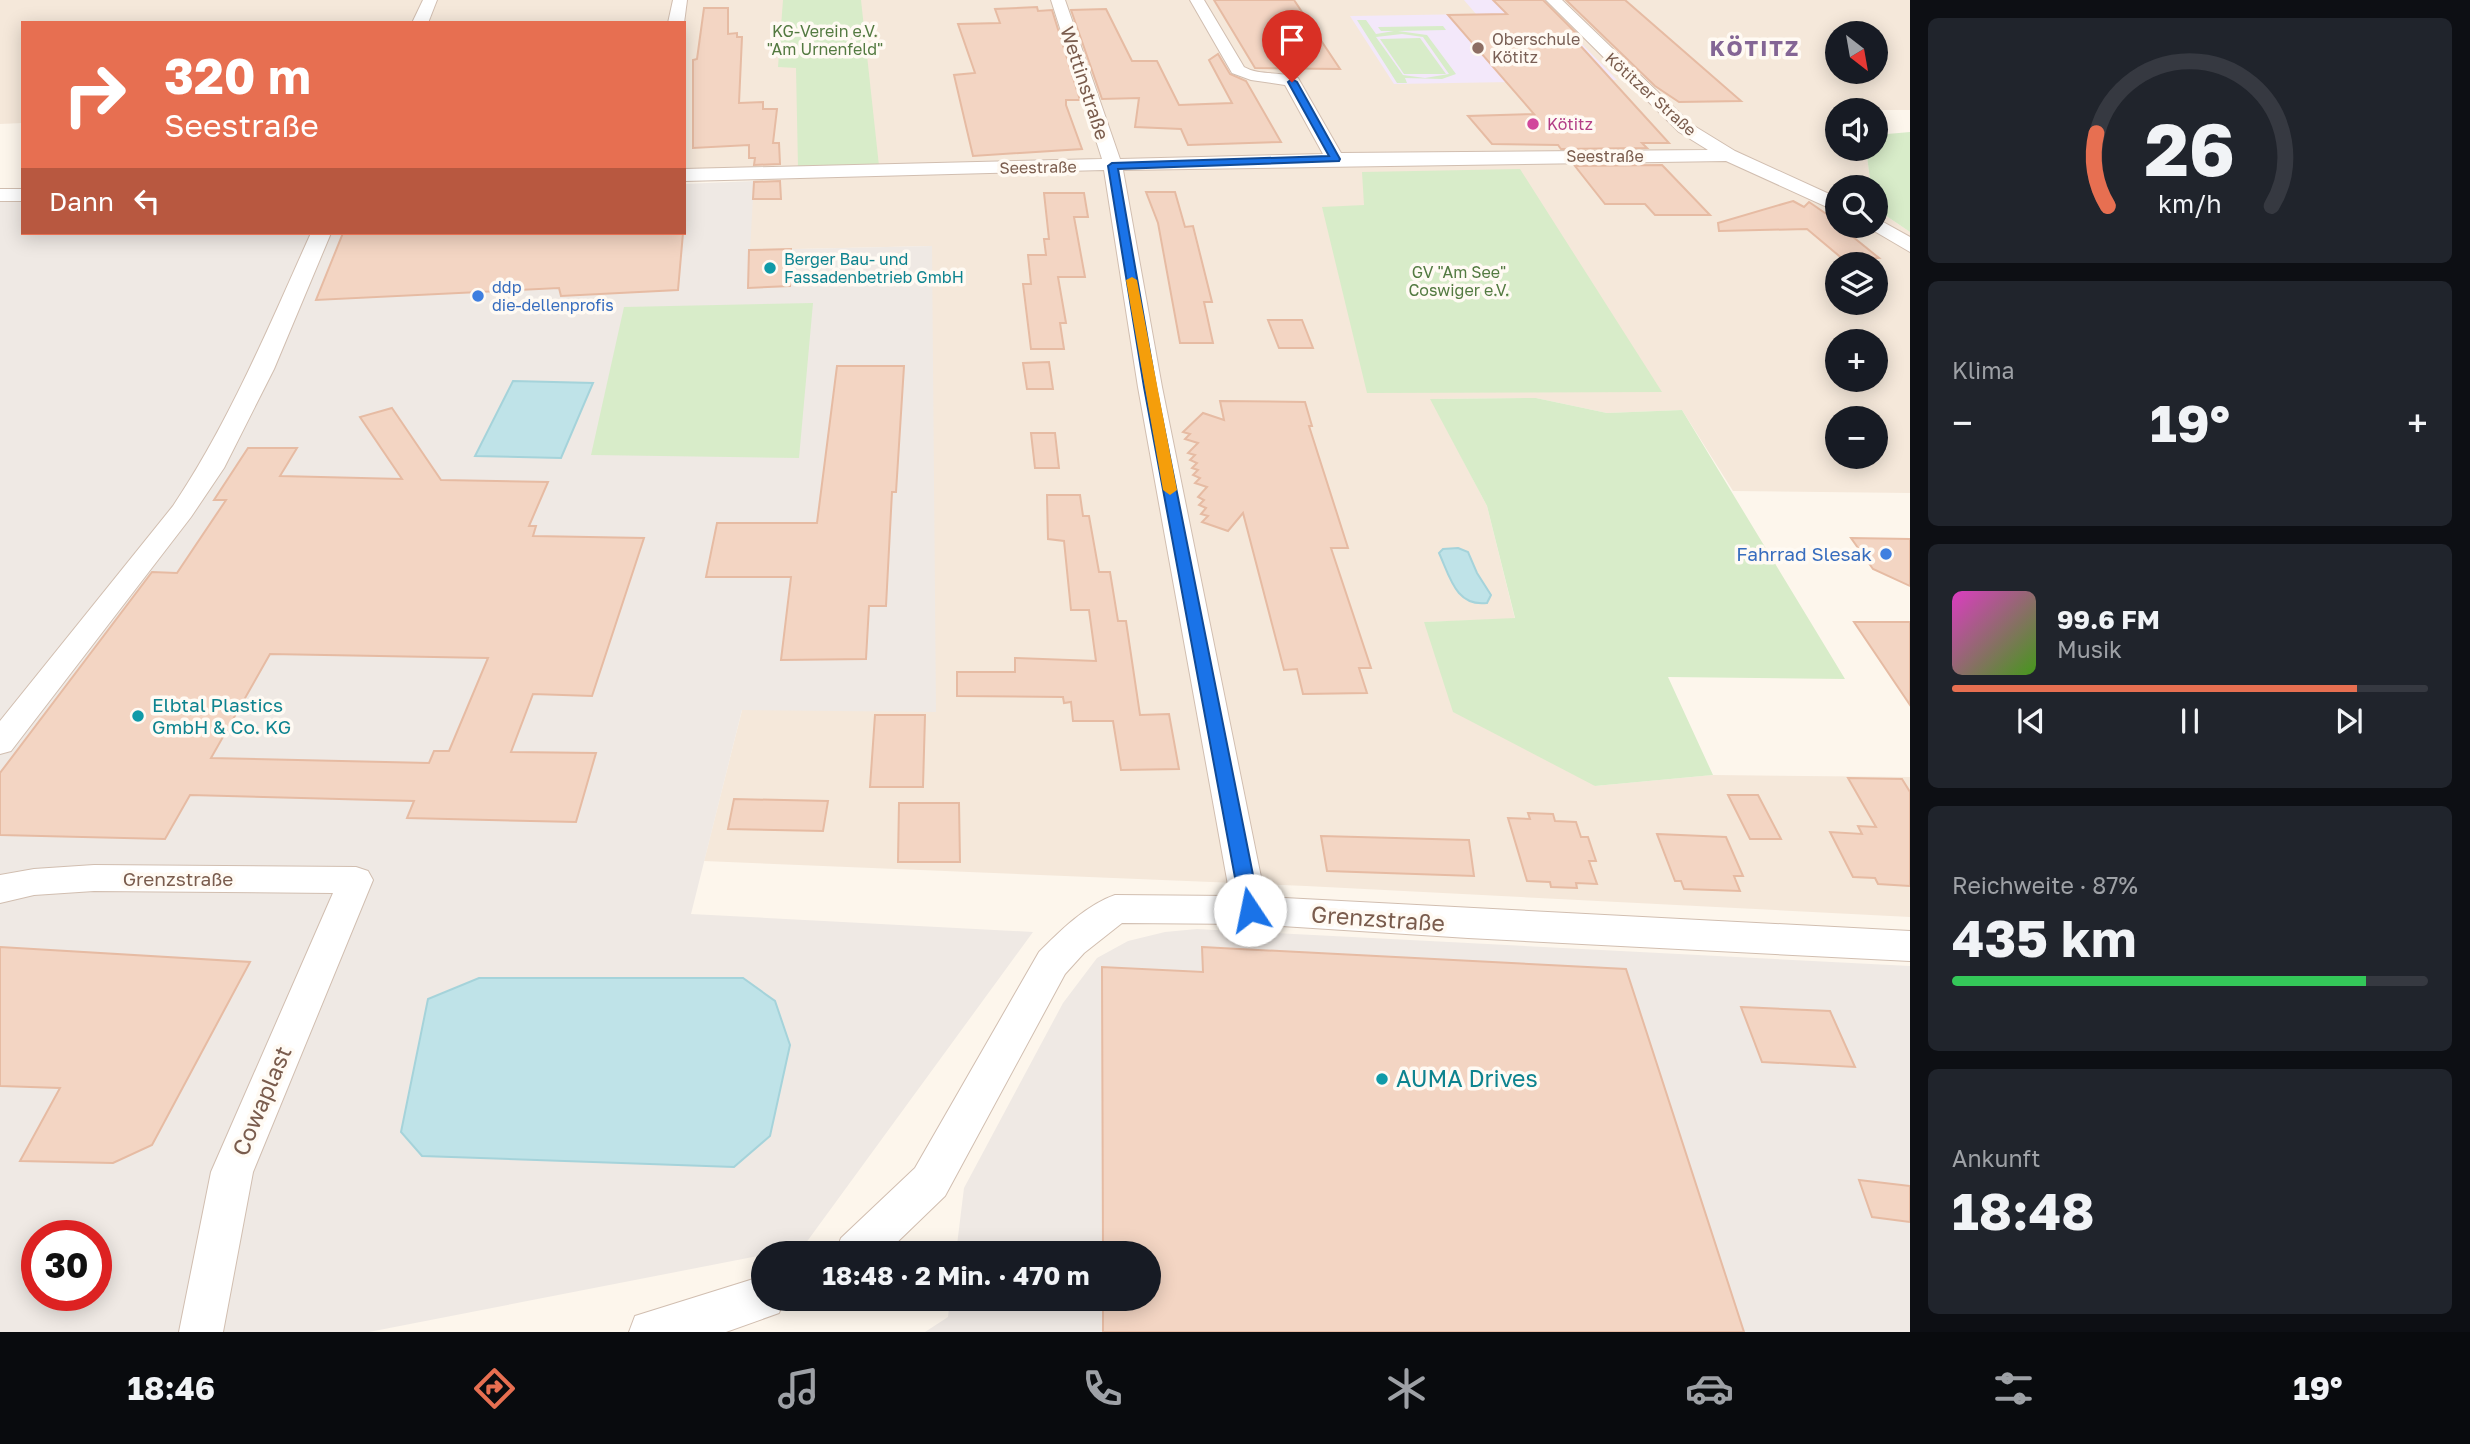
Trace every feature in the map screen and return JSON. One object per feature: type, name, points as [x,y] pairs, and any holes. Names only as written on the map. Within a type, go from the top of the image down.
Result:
[{"type":"street","points":[[421,21],[430,0]]},
{"type":"street","points":[[676,21],[680,0]]},
{"type":"street","name":"Wettinstraße","points":[[1058,0],[1112,166],[1150,387],[1250,910]]},
{"type":"street","points":[[1197,0],[1238,71],[1243,75],[1277,76],[1292,82],[1335,159]]},
{"type":"street","name":"Kötitzer Straße","points":[[1553,0],[1685,128],[1728,155],[1825,200]]},
{"type":"street","name":"Seestraße","points":[[686,175],[1335,159],[1728,155]]},
{"type":"street","points":[[0,195],[21,195]]},
{"type":"street","points":[[1888,232],[1910,246]]},
{"type":"street","points":[[0,743],[182,511],[211,468],[261,369],[320,235]]},
{"type":"street","name":"Grenzstraße","points":[[0,889],[34,882],[94,878],[356,880]]},
{"type":"street","name":"Cowaplast","points":[[201,1332],[232,1172],[356,880]]},
{"type":"street","name":"Grenzstraße","points":[[869,1241],[930,1182],[1052,963],[1071,943],[1115,909],[1250,910],[1468,924],[1910,946]]},
{"type":"street","points":[[651,1332],[673,1328],[751,1302]]},
{"type":"shaded area","points":[[0,0],[1910,0],[1910,110],[1888,110],[1888,98],[1825,98],[1825,161],[1868,161],[1869,175],[1825,175],[1825,238],[1888,238],[1888,217],[1910,232],[1910,493],[1733,491],[1682,410],[1607,413],[1536,398],[1431,399],[1487,506],[1515,619],[1424,622],[1595,786],[1713,775],[1910,777],[1910,917],[1306,886],[704,861],[742,710],[932,246],[749,250],[754,169],[686,171],[686,21],[21,21],[21,123],[0,124]]},
{"type":"shaded area","name":"Oberschule Kötitz","points":[[1464,0],[1539,0],[1617,80],[1394,84],[1350,16],[1476,14]]},
{"type":"shaded area","points":[[754,181],[750,250],[932,246],[936,712],[742,710],[691,914],[1033,932],[807,1241],[751,1241],[751,1257],[369,1332],[0,1332],[0,202],[21,202],[21,235],[686,235],[686,184]]},
{"type":"shaded area","name":"AUMA Drives","points":[[1197,929],[1910,966],[1910,1332],[925,1332],[948,1317],[949,1311],[1161,1311],[1161,1241],[957,1241],[964,1188],[1063,1003],[1097,958],[1128,941],[1165,932]]},
{"type":"green space","name":"KG-Verein e.V. \"Am Urnenfeld\"","points":[[783,0],[861,0],[879,166],[798,168],[796,68],[778,67]]},
{"type":"green space","points":[[1357,20],[1366,20],[1376,34],[1394,31],[1381,31],[1378,27],[1443,26],[1446,30],[1398,31],[1427,35],[1456,74],[1442,79],[1405,78],[1407,83],[1397,83]],"holes":[[[1402,34],[1423,37],[1449,74],[1425,78],[1403,75],[1376,37]]]},
{"type":"green space","points":[[1420,38],[1446,74],[1404,74],[1380,39]]},
{"type":"green space","points":[[1910,132],[1910,232],[1888,217],[1888,175],[1869,175],[1868,161],[1888,161],[1888,134]]},
{"type":"green space","name":"GV \"Am See\" Coswiger e.V.","points":[[1520,169],[1662,392],[1367,393],[1322,207],[1364,205],[1362,172]]},
{"type":"green space","points":[[813,303],[799,458],[591,455],[624,307]]},
{"type":"green space","points":[[1536,398],[1607,413],[1682,410],[1845,679],[1668,677],[1713,775],[1595,786],[1453,712],[1424,622],[1515,618],[1487,506],[1430,399]]},
{"type":"water","points":[[513,381],[593,383],[561,458],[475,456]]},
{"type":"water","points":[[1458,548],[1468,552],[1491,595],[1487,603],[1468,600],[1451,580],[1439,553],[1443,549]]},
{"type":"water","points":[[479,978],[743,978],[775,1001],[790,1045],[770,1136],[734,1167],[422,1156],[401,1132],[428,999]]},
{"type":"building","points":[[1214,0],[1294,0],[1340,69],[1255,68]]},
{"type":"building","points":[[1493,0],[1543,0],[1581,38],[1577,42],[1669,143],[1642,143],[1647,148],[1561,149],[1558,145],[1492,144],[1468,116],[1534,114],[1448,15],[1507,14]]},
{"type":"building","points":[[1566,0],[1625,0],[1741,101],[1679,102],[1655,86]]},
{"type":"building","points":[[1037,7],[1038,11],[1052,10],[1080,100],[1066,100],[1066,105],[1082,149],[973,156],[954,75],[975,73],[958,24],[1000,23],[995,9]]},
{"type":"building","points":[[704,8],[728,8],[728,34],[737,33],[737,37],[742,37],[739,103],[763,102],[763,109],[777,109],[773,143],[779,143],[780,164],[754,165],[755,158],[749,158],[749,145],[693,148],[693,60],[697,59]]},
{"type":"building","points":[[1106,9],[1132,61],[1157,61],[1179,105],[1232,103],[1209,60],[1218,54],[1230,74],[1246,81],[1281,142],[1188,145],[1181,129],[1135,127],[1139,98],[1102,99],[1071,10]]},
{"type":"building","points":[[1662,165],[1710,215],[1655,215],[1645,204],[1605,204],[1575,166]]},
{"type":"building","points":[[780,181],[781,199],[753,199],[754,182]]},
{"type":"building","points":[[1146,192],[1175,192],[1185,227],[1193,226],[1212,302],[1204,302],[1213,343],[1180,343],[1158,223]]},
{"type":"building","points":[[1044,193],[1084,193],[1088,217],[1074,217],[1085,277],[1058,277],[1066,323],[1060,323],[1064,349],[1031,349],[1023,284],[1031,284],[1028,255],[1046,255],[1044,239],[1049,239]]},
{"type":"building","points":[[1793,201],[1804,207],[1809,202],[1825,213],[1825,238],[1854,238],[1872,252],[1834,252],[1807,229],[1719,231],[1718,223]]},
{"type":"building","points":[[342,235],[683,235],[678,290],[561,296],[559,288],[316,300]]},
{"type":"building","name":"Berger Bau- und Fassadenbetrieb GmbH","points":[[791,249],[790,286],[748,288],[749,250]]},
{"type":"building","points":[[1268,320],[1302,320],[1313,348],[1279,348]]},
{"type":"building","points":[[1049,362],[1053,389],[1027,389],[1023,363]]},
{"type":"building","points":[[837,366],[904,366],[896,492],[892,492],[886,606],[869,606],[866,659],[781,660],[791,577],[706,577],[717,523],[817,523]]},
{"type":"building","points":[[1220,401],[1305,402],[1312,426],[1309,426],[1348,548],[1331,548],[1371,668],[1359,668],[1367,693],[1303,694],[1297,669],[1284,670],[1243,513],[1228,531],[1202,522],[1208,516],[1201,514],[1206,508],[1199,505],[1204,500],[1198,497],[1207,487],[1195,483],[1200,478],[1193,475],[1198,470],[1192,468],[1197,463],[1190,460],[1195,455],[1188,453],[1198,443],[1185,439],[1190,434],[1183,432],[1203,413],[1224,420]]},
{"type":"building","points":[[392,408],[441,480],[548,482],[529,526],[536,526],[533,536],[644,538],[592,696],[533,694],[511,752],[596,753],[576,822],[407,818],[414,801],[190,795],[165,839],[0,835],[0,773],[152,572],[177,573],[226,500],[214,500],[248,448],[297,448],[280,476],[402,479],[360,417]],"holes":[[[270,654],[488,658],[449,751],[434,751],[429,763],[211,758]]]},
{"type":"building","points":[[1031,433],[1055,433],[1059,468],[1035,468]]},
{"type":"building","points":[[1047,495],[1080,495],[1083,516],[1089,516],[1099,572],[1110,572],[1118,621],[1126,621],[1140,715],[1169,714],[1179,769],[1121,770],[1113,721],[1073,721],[1071,702],[1064,703],[1063,697],[957,696],[957,672],[1015,672],[1015,658],[1096,661],[1089,610],[1071,610],[1064,541],[1048,539]]},
{"type":"building","name":"Fahrrad Slesak","points":[[1851,538],[1910,539],[1910,586],[1873,569]]},
{"type":"building","points":[[1854,622],[1910,622],[1910,705]]},
{"type":"building","points":[[875,715],[925,715],[923,787],[870,787]]},
{"type":"building","points":[[1848,778],[1902,779],[1910,792],[1910,886],[1878,884],[1875,878],[1853,877],[1830,832],[1862,834],[1858,826],[1876,827]]},
{"type":"building","points":[[1728,795],[1758,795],[1781,839],[1750,839]]},
{"type":"building","points":[[734,799],[828,801],[823,831],[728,829]]},
{"type":"building","points":[[899,803],[959,803],[960,862],[898,862]]},
{"type":"building","points":[[1528,813],[1553,814],[1555,821],[1576,822],[1581,837],[1588,837],[1596,861],[1589,861],[1597,884],[1576,883],[1577,888],[1551,887],[1550,882],[1527,881],[1508,818],[1530,819]]},
{"type":"building","points":[[1657,834],[1726,837],[1743,876],[1734,876],[1740,891],[1684,889],[1681,881],[1675,881]]},
{"type":"building","points":[[1321,836],[1469,840],[1474,876],[1327,871]]},
{"type":"building","points":[[0,947],[250,962],[152,1145],[113,1163],[20,1161],[60,1088],[0,1086]]},
{"type":"building","name":"AUMA Drives","points":[[1202,947],[1626,969],[1744,1332],[1103,1332],[1103,1311],[1161,1311],[1161,1241],[1103,1241],[1102,967],[1203,972]]},
{"type":"building","points":[[1741,1007],[1830,1011],[1855,1067],[1762,1062]]},
{"type":"building","points":[[1859,1180],[1910,1186],[1910,1222],[1872,1217]]},
{"type":"slow traffic","points":[[1132,280],[1170,490]]},
{"type":"place","name":"Oberschule Kötitz","points":[[1478,48]]},
{"type":"place","name":"Kötitz","points":[[1533,124]]},
{"type":"place","name":"Berger Bau- und Fassadenbetrieb GmbH","points":[[770,268]]},
{"type":"place","name":"ddp die-dellenprofis","points":[[478,296]]},
{"type":"place","name":"Fahrrad Slesak","points":[[1886,554]]},
{"type":"place","name":"Elbtal Plastics GmbH & Co. KG","points":[[138,716]]},
{"type":"place","name":"AUMA Drives","points":[[1382,1079]]},
{"type":"district","name":"KÖTITZ","points":[[1755,49]]},
{"type":"route","points":[[1250,910],[1150,387],[1112,166],[1335,159],[1292,82]]}]
